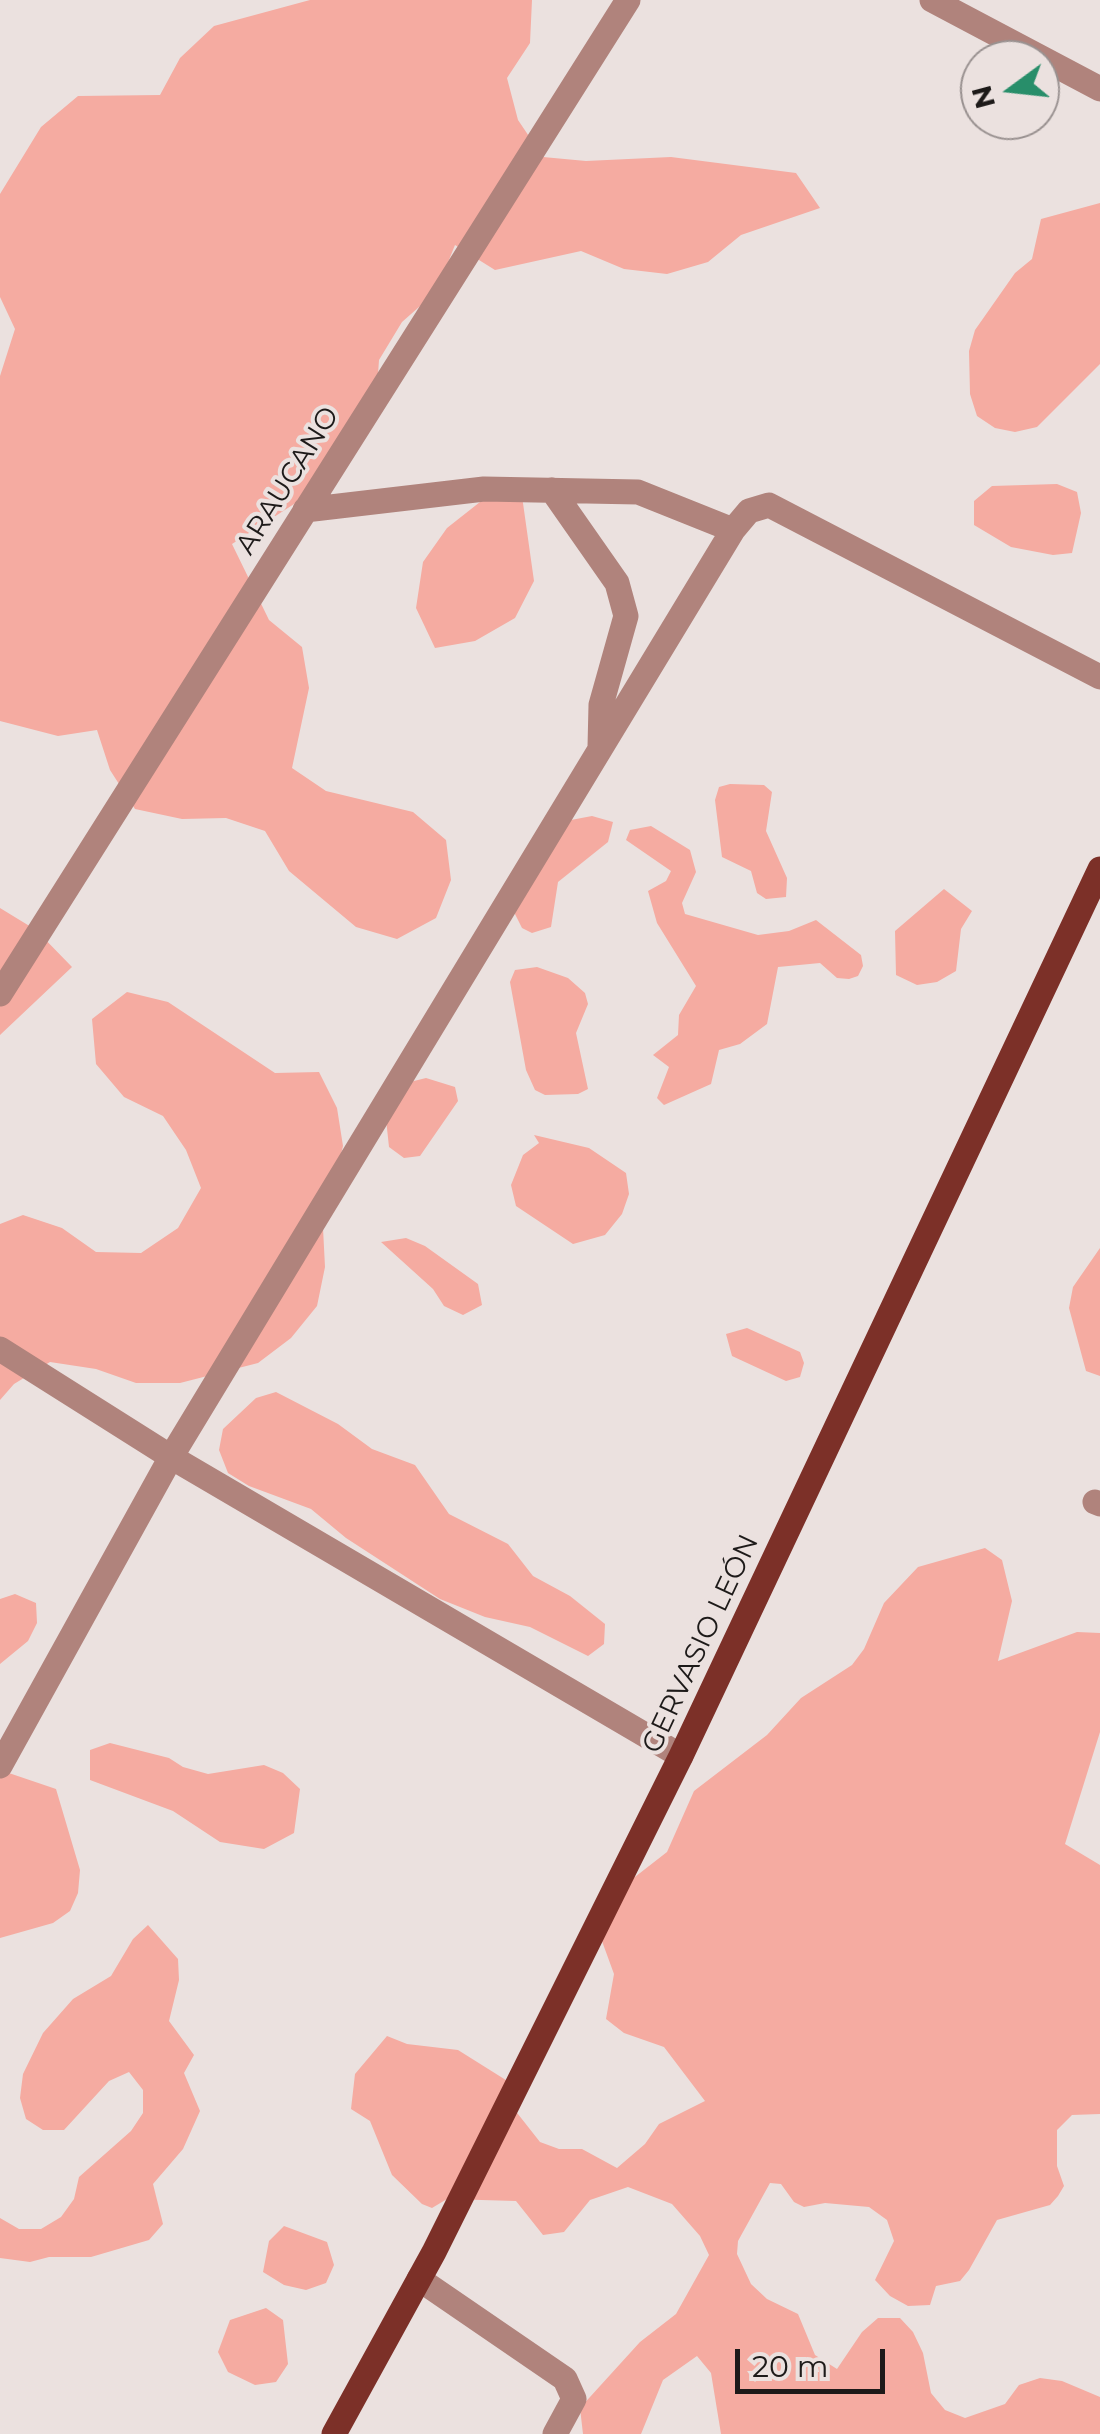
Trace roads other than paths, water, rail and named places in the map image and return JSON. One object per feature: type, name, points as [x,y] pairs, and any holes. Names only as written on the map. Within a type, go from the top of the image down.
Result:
[{"type":"main road","name":"GERVASIO LEÓN","points":[[334,2434],[419,2279],[681,1756],[1100,869]]},
{"type":"street","name":"ARAUCANO","points":[[0,994],[628,0]]},
{"type":"street","points":[[932,0],[1100,89]]},
{"type":"street","points":[[304,510],[484,489],[638,492],[733,530]]},
{"type":"street","points":[[552,490],[617,583],[626,616],[601,705],[600,752]]},
{"type":"street","points":[[0,1766],[171,1458],[733,530],[750,511],[769,506],[1100,678]]},
{"type":"street","points":[[0,1348],[171,1458],[681,1756]]},
{"type":"street","points":[[419,2279],[565,2378],[574,2399],[555,2434]]}]
